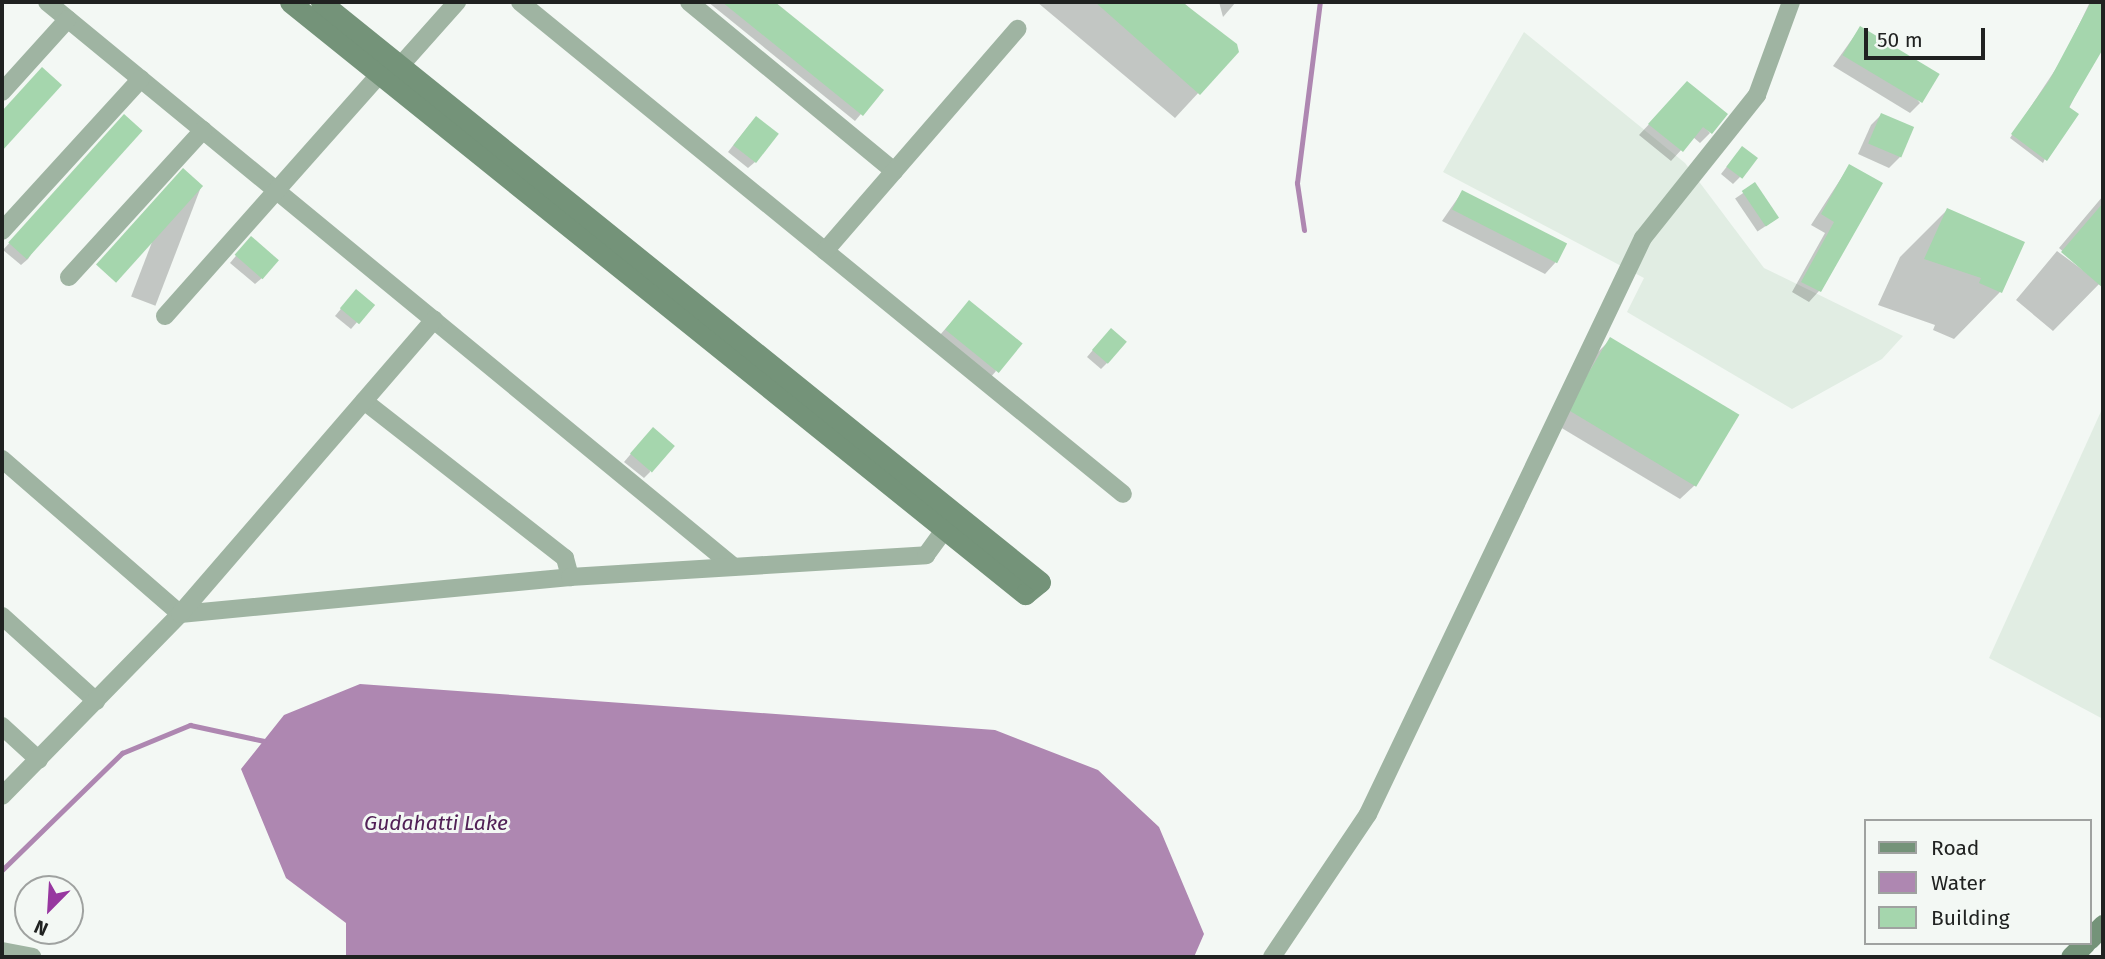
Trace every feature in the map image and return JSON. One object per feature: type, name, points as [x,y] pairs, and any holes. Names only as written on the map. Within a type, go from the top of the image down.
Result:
[{"type":"street","points":[[47,2],[734,567]]},
{"type":"street","points":[[290,2],[389,73],[1040,582],[1025,594],[944,529],[389,73],[321,2]]},
{"type":"street","points":[[165,316],[276,191],[457,2]]},
{"type":"street","points":[[520,2],[1122,494]]},
{"type":"street","points":[[689,2],[894,171]]},
{"type":"street","points":[[1272,957],[1368,814],[1643,238],[1757,95],[1791,2]]},
{"type":"street","points":[[2,92],[68,19]]},
{"type":"street","points":[[825,251],[1017,29]]},
{"type":"street","points":[[2,232],[141,79]]},
{"type":"street","points":[[69,277],[203,130]]},
{"type":"street","points":[[2,796],[180,614],[434,320]]},
{"type":"street","points":[[364,401],[565,558],[570,577]]},
{"type":"street","points":[[2,458],[180,614],[570,577],[926,555],[944,529]]},
{"type":"street","points":[[2,616],[96,701]]},
{"type":"street","points":[[3,728],[39,760]]},
{"type":"street","points":[[2,951],[32,957]]},
{"type":"shaded area","points":[[1524,32],[1685,163],[1764,268],[1903,336],[1882,359],[1792,409],[1627,312],[1644,278],[1443,172]]},
{"type":"shaded area","points":[[2103,407],[2103,719],[1989,658]]},
{"type":"water","name":"Gudahatti Lake","points":[[360,684],[995,730],[1098,770],[1159,827],[1204,934],[1194,957],[346,957],[346,923],[286,878],[241,769],[284,715]]},
{"type":"building","points":[[722,2],[775,2],[884,90],[863,116]]},
{"type":"building","points":[[1095,2],[1182,2],[1237,44],[1239,52],[1200,95]]},
{"type":"building","points":[[2091,2],[2103,2],[2103,49],[2069,107],[2079,114],[2047,161],[2011,134],[2049,81]]},
{"type":"building","points":[[1860,26],[1940,74],[1922,103],[1842,55]]},
{"type":"building","points":[[42,67],[62,85],[2,151],[2,111]]},
{"type":"building","points":[[1687,81],[1728,114],[1712,134],[1703,127],[1683,152],[1648,124]]},
{"type":"building","points":[[1881,113],[1914,127],[1901,157],[1868,143]]},
{"type":"building","points":[[124,114],[143,131],[27,259],[8,243]]},
{"type":"building","points":[[756,116],[779,134],[756,163],[733,145]]},
{"type":"building","points":[[1742,146],[1758,158],[1742,179],[1726,167]]},
{"type":"building","points":[[1849,164],[1883,183],[1821,292],[1801,282],[1834,222],[1821,214]]},
{"type":"building","points":[[183,168],[203,186],[116,283],[96,265]]},
{"type":"building","points":[[1755,182],[1779,218],[1766,227],[1742,191]]},
{"type":"building","points":[[1462,190],[1567,244],[1557,263],[1452,210]]},
{"type":"building","points":[[2103,203],[2103,288],[2061,252]]},
{"type":"building","points":[[1947,208],[2025,242],[2002,293],[1979,283],[1981,278],[1924,259]]},
{"type":"building","points":[[251,236],[279,260],[263,279],[235,255]]},
{"type":"building","points":[[356,289],[375,305],[359,324],[340,308]]},
{"type":"building","points":[[969,300],[1023,343],[999,373],[945,330]]},
{"type":"building","points":[[1111,328],[1127,342],[1108,364],[1092,350]]},
{"type":"building","points":[[1610,337],[1739,415],[1696,487],[1567,409]]},
{"type":"building","points":[[653,427],[675,446],[652,472],[630,453]]},
{"type":"waterway","points":[[1304,230],[1297,183],[1320,2]]},
{"type":"waterway","points":[[2,870],[122,753],[190,725],[264,741]]}]
